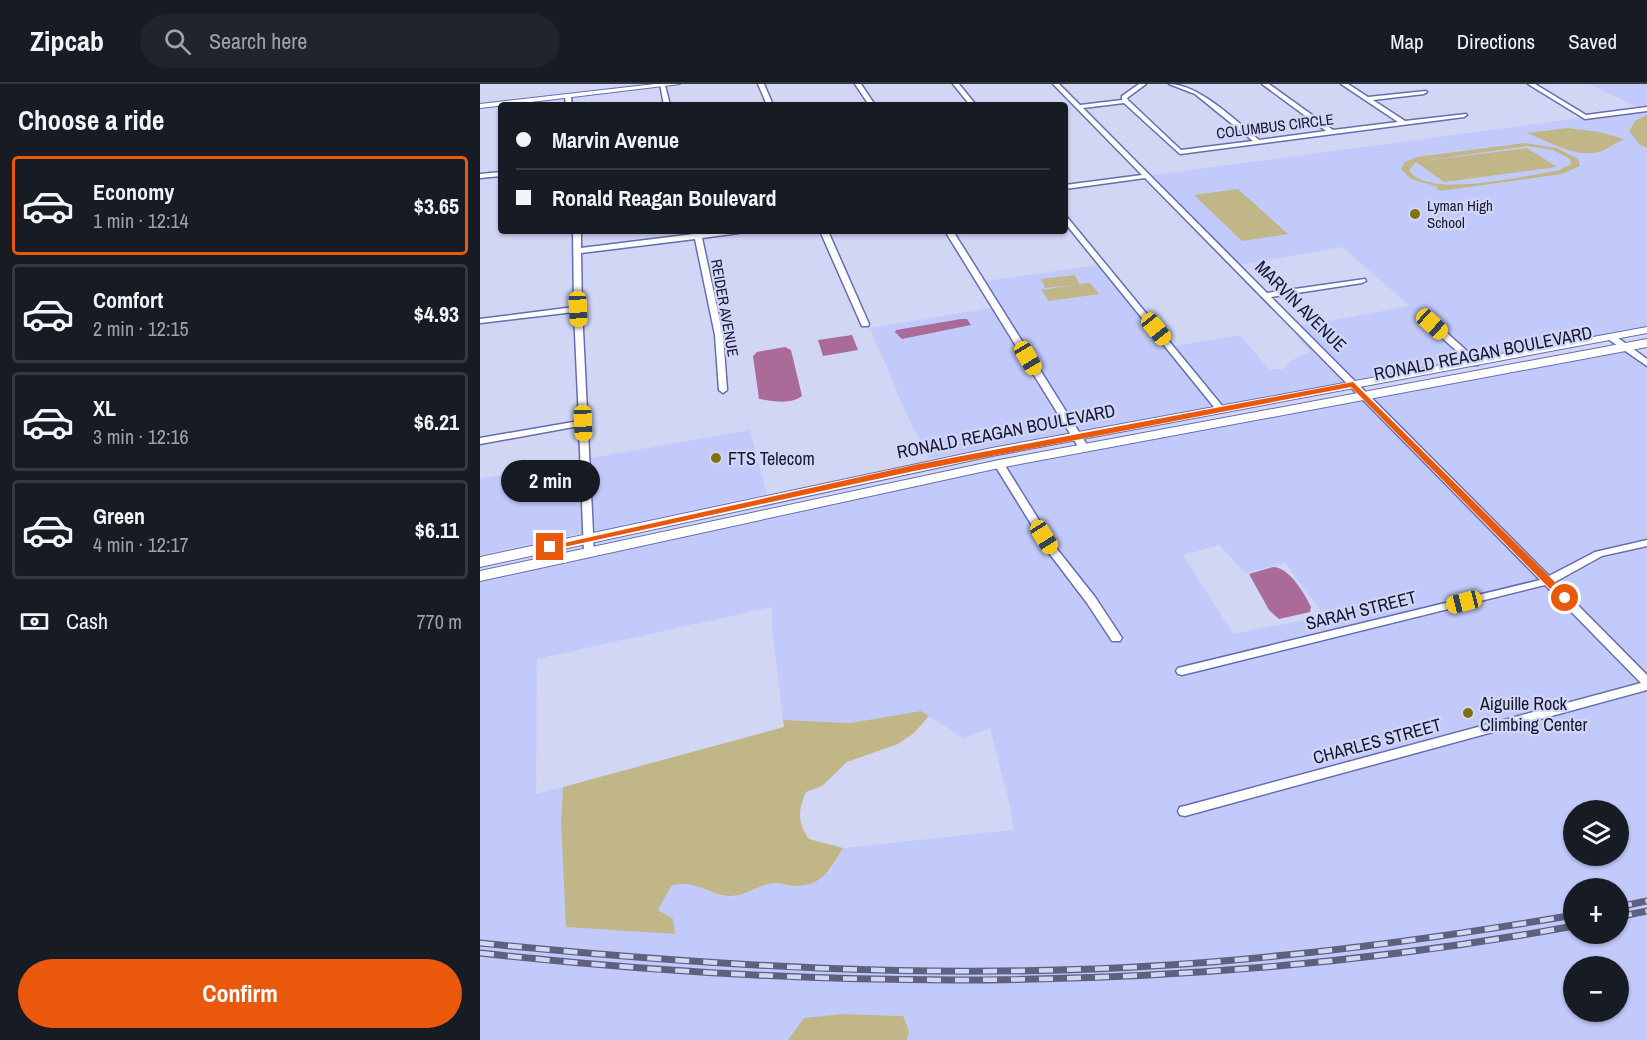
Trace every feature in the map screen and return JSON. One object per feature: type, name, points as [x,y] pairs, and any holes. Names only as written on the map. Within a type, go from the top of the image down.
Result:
[{"type":"main road","points":[[551,102],[676,84]]},
{"type":"main road","points":[[480,106],[498,105]]},
{"type":"main road","name":"RONALD REAGAN BOULEVARD","points":[[480,562],[589,546],[999,464],[1221,410],[1647,330]]},
{"type":"main road","name":"RONALD REAGAN BOULEVARD","points":[[480,576],[589,546],[885,474],[1363,396],[1647,343]]},
{"type":"street","points":[[761,84],[769,102]]},
{"type":"street","points":[[858,84],[870,102]]},
{"type":"street","points":[[956,84],[971,102]]},
{"type":"street","name":"MARVIN AVENUE","points":[[1056,84],[1549,581],[1647,684]]},
{"type":"street","points":[[1078,107],[1125,101],[1124,97],[1128,92],[1143,84]]},
{"type":"street","points":[[1172,84],[1197,93],[1257,141]]},
{"type":"street","points":[[1265,84],[1331,132]]},
{"type":"street","points":[[1344,84],[1404,123]]},
{"type":"street","points":[[1531,84],[1585,117],[1647,109]]},
{"type":"street","points":[[662,86],[666,102]]},
{"type":"street","points":[[1367,99],[1424,92]]},
{"type":"street","name":"COLUMBUS CIRCLE","points":[[1125,101],[1180,152],[1464,115]]},
{"type":"street","points":[[480,176],[498,174]]},
{"type":"street","points":[[1068,187],[1146,176]]},
{"type":"street","points":[[1068,222],[1221,410]]},
{"type":"street","points":[[577,234],[578,309],[589,546]]},
{"type":"street","points":[[578,252],[698,234]]},
{"type":"street","name":"REIDER AVENUE","points":[[698,234],[719,335],[723,390]]},
{"type":"street","points":[[825,234],[865,324]]},
{"type":"street","points":[[951,234],[1080,443]]},
{"type":"street","points":[[1265,296],[1362,281]]},
{"type":"street","points":[[480,321],[578,309]]},
{"type":"street","points":[[1432,324],[1475,363]]},
{"type":"street","points":[[1611,337],[1647,363]]},
{"type":"street","points":[[480,441],[583,423]]},
{"type":"street","points":[[999,464],[1053,551],[1091,600],[1116,638]]},
{"type":"street","name":"SARAH STREET","points":[[1182,671],[1549,581],[1599,554],[1647,543]]},
{"type":"street","name":"CHARLES STREET","points":[[1185,811],[1647,684]]},
{"type":"shaded area","points":[[1590,84],[1647,84],[1647,107],[1639,108]]},
{"type":"shaded area","name":"Lyman High School","points":[[1647,109],[1647,330],[1535,351],[1529,347],[1474,357],[1435,321],[1426,323],[1465,359],[1354,380],[1300,326],[1410,306],[1342,247],[1235,266],[1146,176]]},
{"type":"shaded area","points":[[1647,115],[1647,148],[1639,144],[1629,131],[1636,120]]},
{"type":"shaded area","points":[[1567,128],[1599,132],[1624,139],[1599,152],[1581,153],[1527,133]]},
{"type":"shaded area","points":[[1525,143],[1557,148],[1578,159],[1580,166],[1562,174],[1440,191],[1436,188],[1438,187],[1411,179],[1401,169],[1405,162],[1417,157]],"holes":[[[1527,146],[1553,150],[1570,159],[1571,164],[1557,171],[1456,185],[1419,179],[1409,170],[1416,162]]]},
{"type":"shaded area","points":[[1527,148],[1557,167],[1444,182],[1416,162]]},
{"type":"shaded area","points":[[1238,189],[1288,234],[1242,241],[1194,195]]},
{"type":"shaded area","points":[[1098,265],[1212,406],[1079,431],[986,281]]},
{"type":"shaded area","points":[[1075,275],[1079,284],[1090,283],[1099,294],[1049,301],[1041,290],[1074,285],[1045,288],[1041,279]]},
{"type":"shaded area","points":[[991,308],[1068,433],[929,459],[909,420],[870,328]]},
{"type":"shaded area","points":[[967,319],[971,325],[902,339],[895,332],[896,330]]},
{"type":"shaded area","points":[[852,335],[858,350],[823,356],[818,340]]},
{"type":"shaded area","points":[[1240,335],[1269,369],[1284,369],[1290,361],[1311,352],[1298,339],[1298,335],[1344,382],[1223,404],[1175,346]]},
{"type":"shaded area","points":[[785,347],[791,350],[802,396],[787,401],[759,399],[753,356],[757,352]]},
{"type":"shaded area","points":[[1623,350],[1647,367],[1647,538],[1595,551],[1550,575],[1372,398]]},
{"type":"shaded area","points":[[1362,400],[1539,579],[1173,669],[1178,677],[1546,587],[1639,682],[1175,808],[1181,819],[1647,691],[1647,1040],[907,1040],[909,1031],[903,1016],[841,1014],[804,1018],[788,1040],[480,1040],[480,581],[996,469],[1047,553],[1084,601],[1112,644],[1125,640],[1097,598],[1059,550],[1007,467]],"holes":[[[1219,545],[1245,573],[1285,563],[1325,616],[1233,634],[1183,555]],[[772,607],[772,628],[783,720],[850,723],[921,711],[963,738],[990,728],[1011,810],[1013,830],[843,848],[830,872],[796,886],[771,883],[731,897],[710,892],[691,883],[678,883],[671,886],[658,910],[673,919],[675,934],[567,927],[561,823],[563,787],[536,794],[537,659]]]},
{"type":"shaded area","points":[[750,430],[767,494],[595,531],[591,458]]},
{"type":"shaded area","points":[[578,461],[582,533],[480,555],[480,479]]},
{"type":"shaded area","points":[[1647,547],[1647,673],[1558,583],[1604,558]]},
{"type":"shaded area","points":[[1273,567],[1285,571],[1296,582],[1311,607],[1310,612],[1279,619],[1269,610],[1249,574]]},
{"type":"shaded area","points":[[921,711],[929,716],[914,733],[898,744],[847,762],[822,786],[806,792],[800,816],[802,827],[809,839],[843,848],[830,869],[813,883],[795,886],[771,883],[733,896],[720,895],[693,885],[671,886],[658,910],[673,919],[675,934],[566,927],[561,823],[563,787],[784,727],[783,720],[850,723]]},
{"type":"shaded area","points":[[841,1014],[903,1016],[909,1031],[907,1040],[788,1040],[804,1018]]},
{"type":"railway","points":[[1629,905],[1647,901]]},
{"type":"railway","points":[[1629,915],[1647,911]]},
{"type":"railway","points":[[480,943],[652,958],[824,968],[910,971],[1083,969],[1169,965],[1321,951],[1422,939],[1563,917]]},
{"type":"railway","points":[[480,953],[616,966],[753,975],[891,979],[1028,979],[1165,974],[1302,964],[1439,948],[1563,928]]},
{"type":"place","name":"Lyman High School","points":[[1415,214]]},
{"type":"place","name":"FTS Telecom","points":[[716,458]]},
{"type":"place","name":"Aiguille Rock Climbing Center","points":[[1468,713]]},
{"type":"route","points":[[550,547],[992,452],[1353,385],[1565,598]]}]
